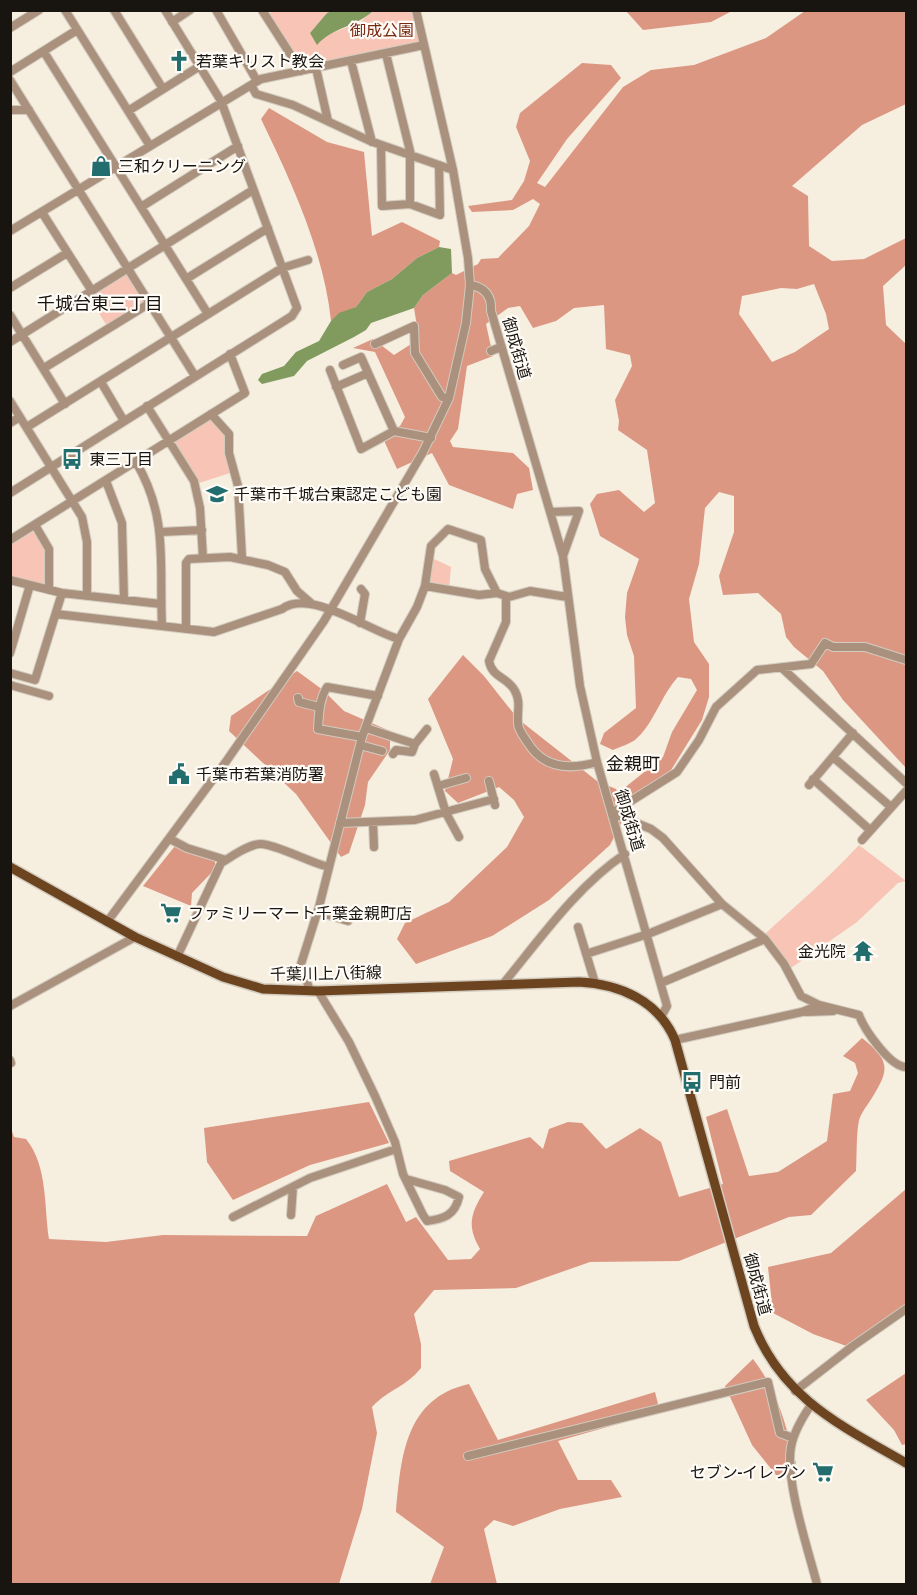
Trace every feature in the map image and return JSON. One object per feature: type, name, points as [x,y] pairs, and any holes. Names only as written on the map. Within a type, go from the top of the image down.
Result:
[{"type":"main road","name":"千葉川上八街線","points":[[10,867],[135,937],[248,986],[275,990],[314,991],[596,983],[628,992],[661,1017]]},
{"type":"main road","name":"御成街道","points":[[661,1017],[675,1040],[754,1326],[771,1362],[795,1391],[811,1405]]},
{"type":"main road","points":[[811,1405],[906,1463]]},
{"type":"street","points":[[10,28],[39,10]]},
{"type":"street","points":[[65,10],[150,146]]},
{"type":"street","points":[[114,10],[163,89]]},
{"type":"street","points":[[11,491],[230,354],[295,312],[297,308],[221,101],[165,10]]},
{"type":"street","points":[[172,22],[190,10]]},
{"type":"street","points":[[216,10],[254,83],[256,94],[293,105],[377,143],[453,170]]},
{"type":"street","points":[[107,922],[170,839],[330,610],[431,438],[449,398],[463,344],[470,285],[464,230],[453,170],[416,13],[426,10]]},
{"type":"street","points":[[263,11],[300,71]]},
{"type":"street","points":[[10,72],[77,30]]},
{"type":"street","points":[[10,232],[43,214],[221,101],[254,83],[424,45]]},
{"type":"street","points":[[44,52],[208,314]]},
{"type":"street","points":[[386,54],[411,155],[410,204]]},
{"type":"street","points":[[351,61],[377,143],[382,206],[410,204],[440,215],[439,165]]},
{"type":"street","points":[[128,111],[200,66]]},
{"type":"street","points":[[316,68],[328,121]]},
{"type":"street","points":[[10,80],[195,376]]},
{"type":"street","points":[[10,110],[29,110]]},
{"type":"street","points":[[141,207],[238,146]]},
{"type":"street","points":[[10,342],[253,190]]},
{"type":"street","points":[[43,214],[92,291]]},
{"type":"street","points":[[186,279],[268,228]]},
{"type":"street","points":[[10,288],[67,253]]},
{"type":"street","points":[[27,428],[282,268],[308,260]]},
{"type":"street","name":"御成街道","points":[[470,285],[482,288],[489,297],[501,347],[563,556],[580,686],[597,762],[668,1006],[661,1017]]},
{"type":"street","points":[[44,369],[150,303]]},
{"type":"street","points":[[10,315],[65,404]]},
{"type":"street","points":[[375,344],[414,326],[417,359],[442,396],[449,398]]},
{"type":"street","points":[[491,351],[501,347]]},
{"type":"street","points":[[10,540],[245,393],[230,354]]},
{"type":"street","points":[[343,365],[362,357],[394,431]]},
{"type":"street","points":[[330,370],[361,449],[394,431],[431,438]]},
{"type":"street","points":[[336,387],[368,373]]},
{"type":"street","points":[[100,382],[124,421]]},
{"type":"street","points":[[10,401],[73,501],[86,528],[87,596]]},
{"type":"street","points":[[147,406],[194,481],[202,530],[203,558]]},
{"type":"street","points":[[212,414],[229,434],[229,453],[238,486],[242,557]]},
{"type":"street","points":[[10,423],[20,417]]},
{"type":"street","points":[[136,462],[152,493],[161,532],[162,626]]},
{"type":"street","points":[[106,481],[122,523],[124,600]]},
{"type":"street","points":[[550,512],[579,511],[563,556]]},
{"type":"street","points":[[35,525],[49,549],[49,590]]},
{"type":"street","points":[[161,532],[202,530]]},
{"type":"street","points":[[406,1179],[445,1190],[459,1197],[457,1207],[446,1218],[427,1221],[406,1179],[396,1149],[356,1055],[314,991],[301,964],[318,912],[361,741],[399,639],[417,607],[425,586],[431,546],[448,530],[481,540],[485,569],[497,593]]},
{"type":"street","points":[[186,629],[186,562],[189,559],[242,557],[285,572],[297,591],[312,604]]},
{"type":"street","points":[[10,580],[62,594],[161,604]]},
{"type":"street","points":[[10,653],[30,585]]},
{"type":"street","points":[[425,586],[479,596],[497,593],[506,597],[530,591],[567,597]]},
{"type":"street","points":[[360,623],[365,594],[361,589]]},
{"type":"street","points":[[10,673],[35,680],[62,594]]},
{"type":"street","points":[[506,597],[506,622],[489,661],[494,674],[515,690],[519,701],[520,731],[537,756],[556,766],[586,766],[597,762]]},
{"type":"street","points":[[56,614],[214,632],[282,609],[290,604],[312,604],[360,623],[379,634],[399,639]]},
{"type":"street","points":[[612,813],[677,772],[699,740],[716,707],[757,670],[813,663],[825,643],[832,647],[865,647],[906,660]]},
{"type":"street","points":[[782,668],[906,783]]},
{"type":"street","points":[[10,685],[49,696]]},
{"type":"street","points":[[378,696],[327,687],[319,707],[318,729],[361,741],[382,751]]},
{"type":"street","points":[[298,698],[299,702],[319,707]]},
{"type":"street","points":[[366,728],[415,744]]},
{"type":"street","points":[[393,754],[396,750],[412,752],[415,744],[427,729]]},
{"type":"street","points":[[853,734],[811,782],[870,831]]},
{"type":"street","points":[[833,757],[891,807]]},
{"type":"street","points":[[434,774],[446,813],[459,837]]},
{"type":"street","points":[[438,786],[466,778]]},
{"type":"street","points":[[340,823],[415,820],[494,802],[489,781]]},
{"type":"street","points":[[861,840],[906,790]]},
{"type":"street","points":[[393,810],[394,821]]},
{"type":"street","points":[[612,813],[651,829],[663,838],[722,904],[765,939],[784,964],[801,996],[819,1005],[859,1015],[865,1032],[898,1065],[906,1067]]},
{"type":"street","points":[[374,822],[374,847]]},
{"type":"street","points":[[170,839],[187,848],[226,860]]},
{"type":"street","points":[[177,957],[221,863],[226,860],[258,843],[329,867]]},
{"type":"street","points":[[503,984],[585,888],[608,865],[625,854]]},
{"type":"street","points":[[586,954],[648,934],[722,904]]},
{"type":"street","points":[[318,912],[348,921]]},
{"type":"street","points":[[578,927],[596,983]]},
{"type":"street","points":[[10,1006],[135,937]]},
{"type":"street","points":[[662,983],[765,939]]},
{"type":"street","points":[[675,1040],[802,1012],[819,1005]]},
{"type":"street","points":[[802,1012],[840,1011]]},
{"type":"street","points":[[233,1217],[324,1173],[396,1149]]},
{"type":"street","points":[[291,1215],[292,1187]]},
{"type":"street","points":[[262,1215],[263,1204]]},
{"type":"street","points":[[795,1391],[906,1309]]},
{"type":"street","points":[[468,1456],[768,1382],[780,1433],[793,1438]]},
{"type":"street","points":[[811,1405],[793,1438],[791,1450],[792,1475],[817,1584]]},
{"type":"green space","name":"御成公園","points":[[272,11],[334,11],[327,13],[310,33],[326,35],[359,23],[373,11],[412,11],[419,40],[418,44],[305,65],[300,64],[269,14]]},
{"type":"green space","points":[[127,274],[145,300],[142,305],[107,326],[89,297]]},
{"type":"green space","points":[[212,419],[226,436],[225,456],[230,473],[196,484],[175,444],[176,440]]},
{"type":"green space","points":[[32,532],[36,532],[45,549],[47,583],[44,585],[11,576],[11,545]]},
{"type":"green space","points":[[430,557],[451,567],[449,589],[426,584]]},
{"type":"green space","points":[[859,845],[906,881],[898,883],[857,922],[788,970],[764,935]]},
{"type":"shaded area","points":[[334,10],[373,11],[359,21],[330,34],[317,45],[310,33],[327,13]]},
{"type":"shaded area","points":[[626,11],[732,11],[711,22],[643,30]]},
{"type":"shaded area","points":[[805,11],[906,11],[906,104],[862,125],[792,186],[808,196],[809,246],[832,261],[864,259],[906,238],[906,265],[883,286],[886,325],[906,344],[906,768],[843,700],[823,671],[794,647],[786,637],[781,614],[758,593],[723,595],[719,576],[734,532],[734,496],[719,492],[705,508],[699,564],[689,599],[694,642],[709,664],[709,697],[702,720],[668,775],[623,800],[624,818],[610,845],[549,900],[492,936],[416,964],[397,939],[405,923],[449,902],[507,847],[524,817],[514,800],[499,787],[458,803],[445,791],[453,759],[428,699],[463,655],[484,676],[518,719],[597,781],[616,789],[618,793],[663,757],[672,732],[697,690],[691,679],[678,677],[647,726],[635,740],[613,750],[600,744],[604,733],[636,708],[634,656],[627,635],[625,617],[627,593],[639,559],[600,536],[590,504],[597,494],[619,490],[644,512],[655,503],[647,450],[618,430],[619,421],[615,400],[632,366],[630,355],[606,349],[604,305],[574,308],[556,321],[533,328],[520,306],[508,308],[486,324],[493,356],[467,366],[458,429],[450,441],[453,447],[513,453],[529,468],[533,490],[517,494],[513,509],[449,485],[432,453],[397,469],[381,434],[400,426],[405,417],[375,352],[353,348],[373,339],[394,355],[419,339],[414,308],[423,295],[452,273],[456,275],[478,264],[481,259],[498,258],[529,226],[540,204],[533,199],[513,210],[472,212],[468,206],[512,200],[524,181],[530,161],[516,127],[520,113],[582,63],[611,65],[621,78],[567,139],[537,183],[545,187],[623,87],[651,70],[694,65],[766,38]],"holes":[[[814,284],[826,314],[829,329],[795,352],[772,362],[739,314],[742,296],[781,288],[797,289]]]},
{"type":"shaded area","points":[[269,108],[327,142],[364,152],[372,236],[402,222],[440,241],[439,247],[417,258],[392,279],[367,292],[356,307],[331,321],[321,269],[305,217],[261,119]]},
{"type":"shaded area","points":[[439,247],[451,249],[452,273],[423,295],[414,308],[371,323],[366,330],[307,361],[294,376],[262,384],[258,380],[262,374],[284,366],[296,352],[319,341],[331,321],[339,313],[356,307],[367,292],[392,279],[417,258]]},
{"type":"shaded area","points":[[297,671],[323,690],[344,711],[390,731],[390,750],[368,782],[365,805],[349,853],[341,857],[296,794],[229,731],[231,716]]},
{"type":"shaded area","points":[[175,846],[215,860],[215,869],[192,893],[191,906],[143,886]]},
{"type":"shaded area","points":[[862,1038],[879,1054],[884,1068],[880,1084],[859,1120],[856,1171],[811,1215],[789,1217],[679,1261],[590,1262],[516,1288],[434,1290],[414,1314],[421,1344],[421,1368],[409,1380],[372,1407],[377,1433],[362,1509],[339,1584],[11,1584],[10,1126],[14,1137],[26,1139],[38,1162],[44,1187],[49,1239],[106,1242],[163,1235],[307,1236],[316,1216],[387,1184],[406,1222],[416,1217],[448,1260],[471,1259],[480,1249],[473,1234],[472,1220],[484,1192],[450,1171],[449,1161],[530,1137],[543,1149],[549,1129],[568,1122],[582,1123],[606,1149],[640,1128],[661,1142],[679,1197],[723,1184],[706,1117],[727,1109],[749,1176],[778,1172],[827,1141],[833,1094],[850,1091],[858,1073],[855,1063],[843,1056]]},
{"type":"shaded area","points":[[369,1102],[389,1143],[310,1165],[233,1200],[207,1162],[204,1128]]},
{"type":"shaded area","points":[[906,1189],[906,1306],[852,1348],[813,1334],[773,1313],[768,1267],[831,1253]]},
{"type":"shaded area","points":[[753,1359],[769,1384],[784,1422],[796,1463],[789,1475],[776,1475],[752,1445],[725,1386]]},
{"type":"shaded area","points":[[906,1373],[906,1444],[902,1445],[894,1430],[866,1400]]},
{"type":"shaded area","points":[[469,1384],[498,1440],[655,1392],[660,1412],[558,1441],[578,1480],[611,1480],[622,1497],[560,1509],[513,1526],[494,1520],[484,1529],[497,1584],[430,1584],[444,1547],[396,1512],[404,1451],[419,1416],[431,1402],[448,1391]]},
{"type":"place","name":"若葉キリスト教会","points":[[179,61]]},
{"type":"place","name":"三和クリーニング","points":[[101,166]]},
{"type":"place","name":"東三丁目","points":[[72,459]]},
{"type":"place","name":"千葉市千城台東認定こども園","points":[[217,494]]},
{"type":"place","name":"千葉市若葉消防署","points":[[179,774]]},
{"type":"place","name":"ファミリーマート千葉金親町店","points":[[171,913]]},
{"type":"place","name":"金光院","points":[[863,951]]},
{"type":"place","name":"門前","points":[[692,1082]]},
{"type":"place","name":"セブン-イレブン","points":[[823,1472]]},
{"type":"district","name":"千城台東三丁目","points":[[100,304]]},
{"type":"district","name":"金親町","points":[[633,764]]}]
